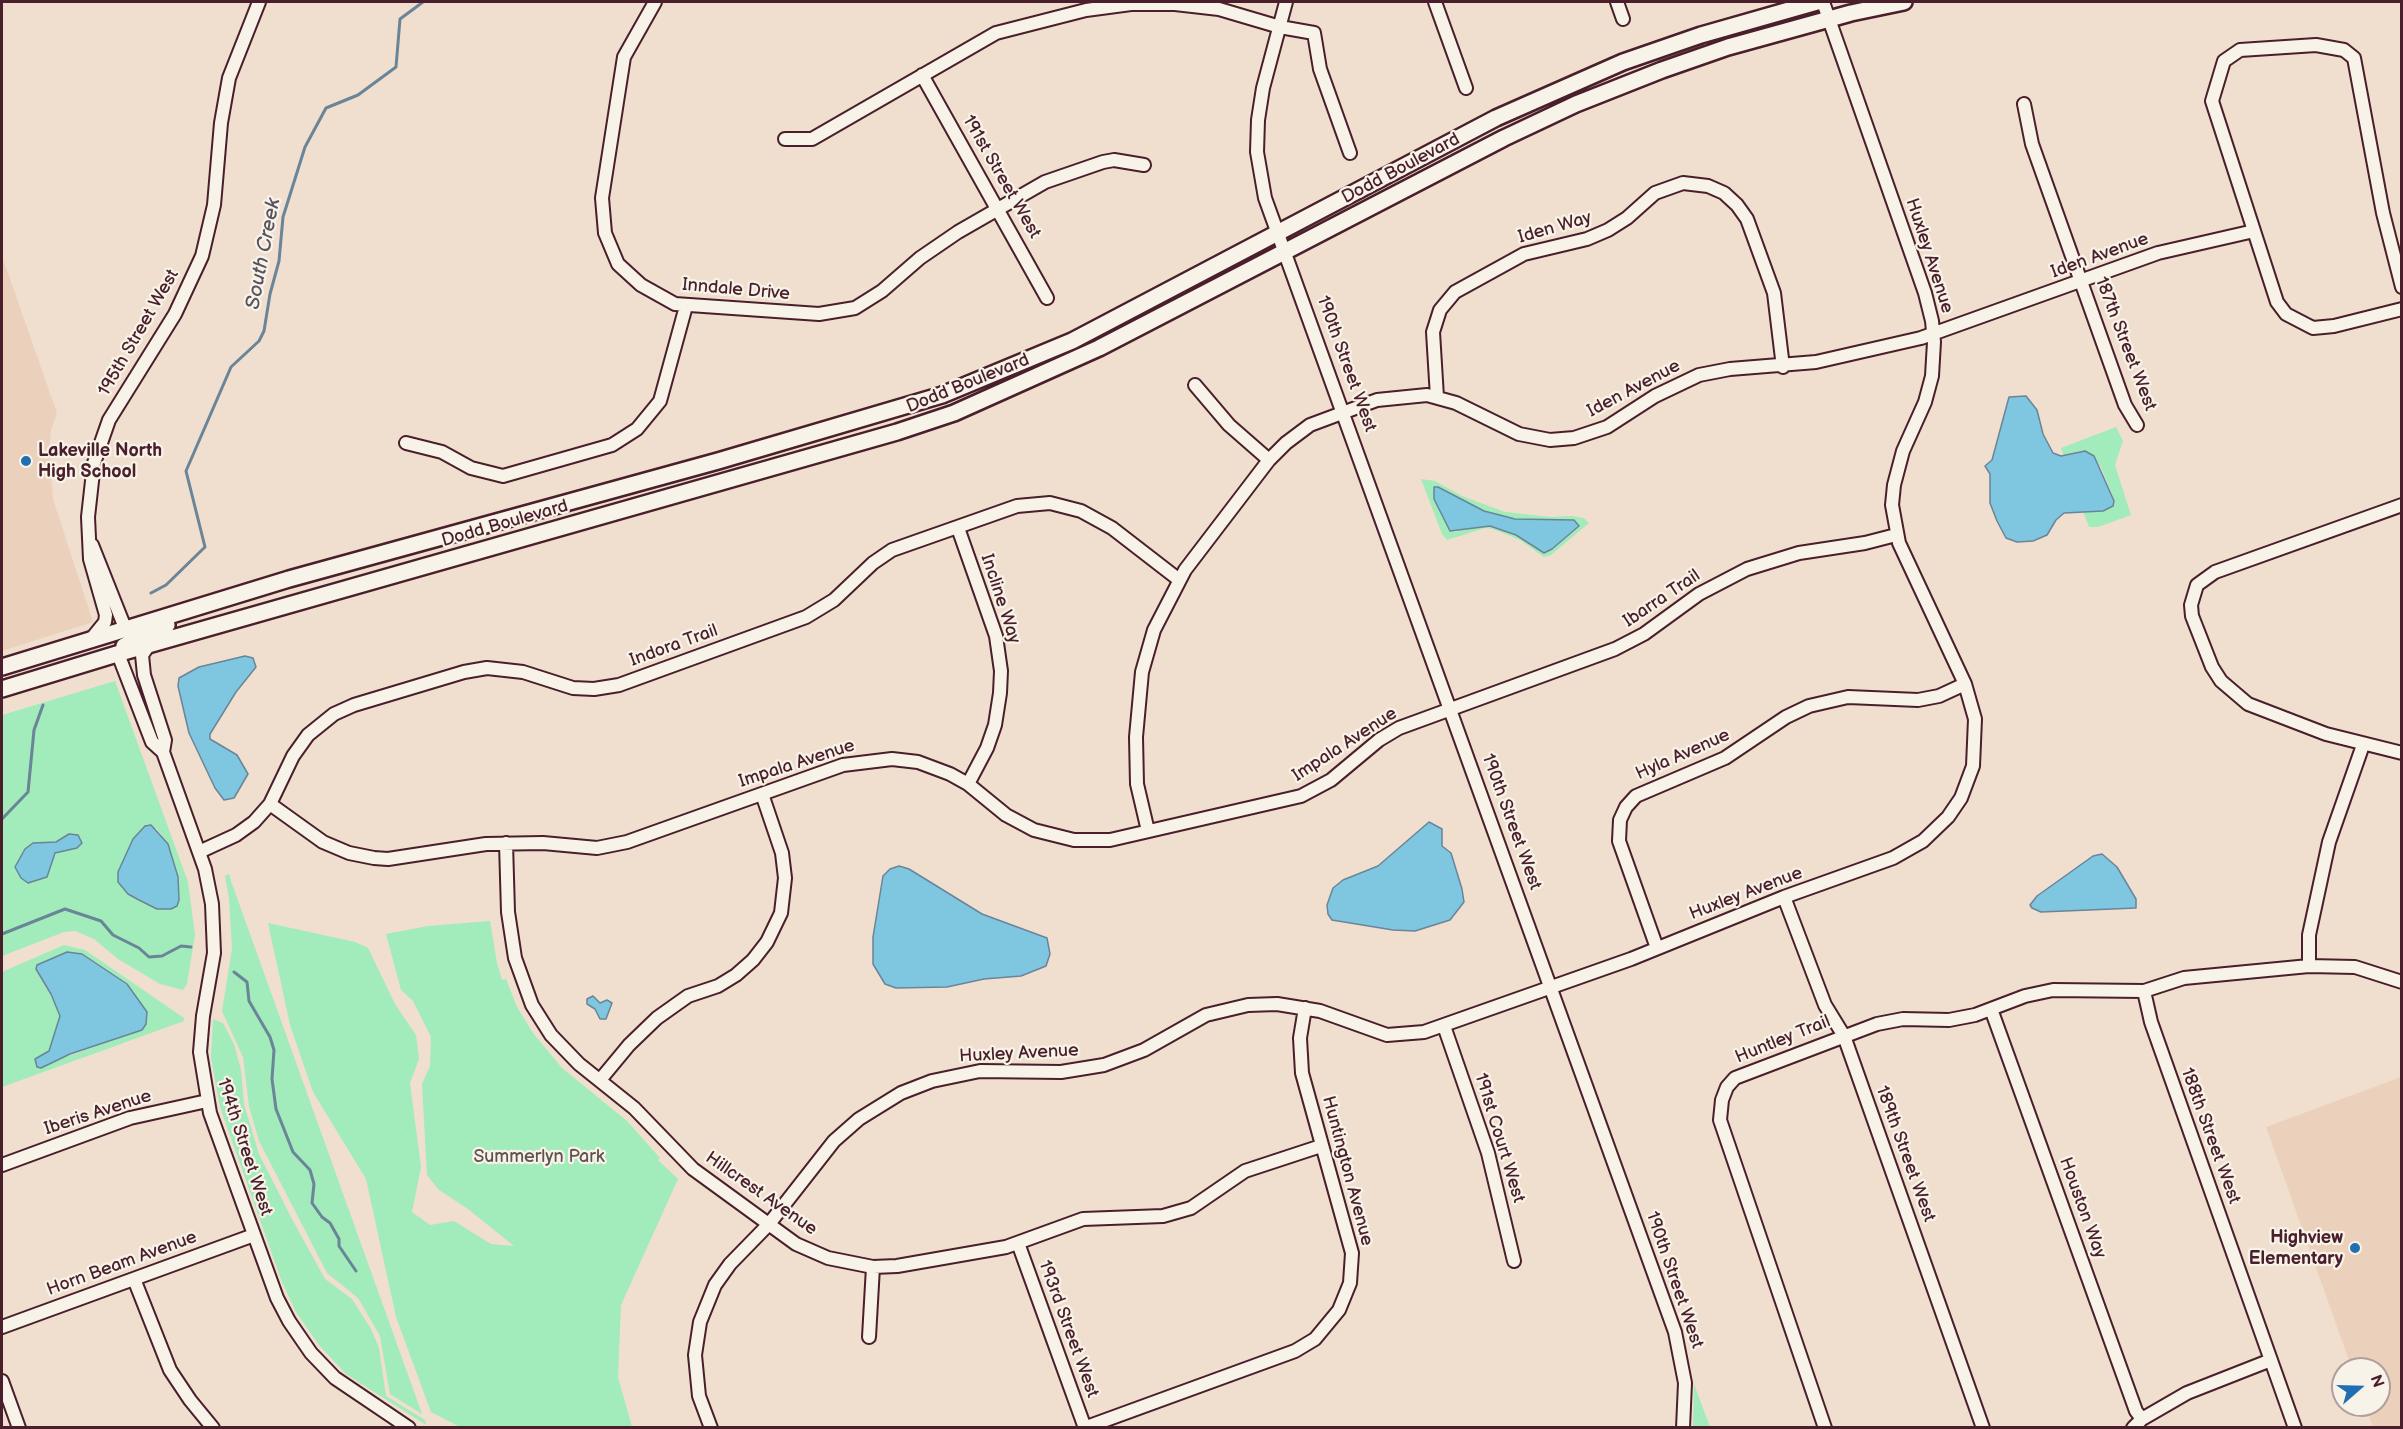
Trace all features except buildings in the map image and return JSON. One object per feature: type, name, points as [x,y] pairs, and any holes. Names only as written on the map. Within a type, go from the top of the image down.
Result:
[{"type":"main road","name":"Dodd Boulevard","points":[[2,667],[289,579],[718,461],[942,395],[1072,341],[1496,118],[1617,64],[1701,35],[1817,2]]},
{"type":"main road","name":"Dodd Boulevard","points":[[2,689],[120,653],[897,432],[1015,388],[1099,348],[1453,164],[1567,108],[1707,54],[1829,19],[1904,2]]},
{"type":"main road","points":[[120,653],[130,641],[152,630],[278,590],[289,579]]},
{"type":"main road","points":[[2,680],[112,642],[125,628]]},
{"type":"street","name":"195th Street West","points":[[92,638],[105,622],[106,611],[93,573],[88,517],[90,485],[98,450],[115,410],[175,314],[202,256],[214,205],[223,112],[229,78],[259,2]]},
{"type":"street","name":"Inndale Drive","points":[[655,2],[624,57],[602,198],[604,233],[618,264],[641,285],[675,304],[819,314],[855,308],[882,291],[934,247],[998,207],[1045,182],[1092,165],[1114,160],[1144,165]]},
{"type":"street","name":"190th Street West","points":[[1286,2],[1260,102],[1257,134],[1262,184],[1675,1332],[1685,1383],[1683,1428]]},
{"type":"street","points":[[1434,2],[1466,88]]},
{"type":"street","points":[[1617,2],[1623,19]]},
{"type":"street","name":"Huxley Avenue","points":[[769,1224],[834,1141],[872,1109],[916,1087],[948,1077],[980,1071],[1061,1072],[1089,1068],[1131,1056],[1193,1021],[1220,1010],[1262,1004],[1305,1008],[1328,1013],[1387,1035],[1413,1034],[1444,1026],[1657,948],[1784,897],[1904,853],[1933,834],[1948,817],[1966,788],[1975,754],[1975,719],[1965,684],[1896,535],[1892,505],[1894,484],[1906,443],[1929,389],[1934,363],[1934,335],[1928,302],[1823,2]]},
{"type":"street","points":[[785,139],[812,139],[854,117],[996,33],[1086,10],[1131,4],[1175,4],[1219,9],[1280,27],[1314,33],[1320,69],[1350,153]]},
{"type":"street","points":[[2402,287],[2383,213],[2354,58],[2344,50],[2316,45],[2240,50],[2224,61],[2212,101],[2277,302],[2286,314],[2301,325],[2313,328],[2334,326],[2402,309]]},
{"type":"street","name":"191st Street West","points":[[922,75],[1047,298]]},
{"type":"street","name":"187th Street West","points":[[2024,104],[2028,130],[2125,405],[2137,425]]},
{"type":"street","name":"Iden Way","points":[[1437,397],[1432,332],[1440,310],[1455,292],[1524,254],[1587,239],[1608,230],[1627,218],[1655,193],[1683,183],[1700,184],[1724,193],[1748,219],[1774,293],[1783,367]]},
{"type":"street","name":"Iden Avenue","points":[[1148,831],[1135,763],[1139,691],[1154,630],[1178,579],[1269,460],[1300,431],[1344,411],[1392,397],[1437,397],[1464,406],[1511,432],[1550,440],[1585,435],[1607,427],[1655,396],[1699,375],[1730,369],[1783,367],[1833,359],[1934,335],[2158,253],[2254,231]]},
{"type":"street","points":[[406,443],[442,452],[471,468],[503,476],[612,446],[637,429],[660,401],[686,306]]},
{"type":"street","points":[[1195,385],[1229,425],[1269,460]]},
{"type":"street","name":"Indora Trail","points":[[199,852],[236,835],[254,822],[270,804],[293,756],[308,735],[334,714],[354,705],[464,672],[487,668],[524,672],[573,688],[594,689],[619,685],[806,617],[834,600],[873,563],[892,550],[923,537],[958,528],[1024,504],[1062,505],[1104,523],[1178,579]]},
{"type":"street","points":[[2402,505],[2215,572],[2198,585],[2191,605],[2192,616],[2212,667],[2235,694],[2263,711],[2363,745],[2402,753]]},
{"type":"street","name":"Incline Way","points":[[958,528],[996,636],[1001,671],[995,725],[987,748],[968,784]]},
{"type":"street","name":"Ibarra Trail","points":[[1451,709],[1615,649],[1644,634],[1714,585],[1755,566],[1799,553],[1857,545],[1896,535]]},
{"type":"street","name":"195th Street West","points":[[91,544],[125,628]]},
{"type":"street","name":"194th Street West","points":[[149,645],[142,655],[141,664],[165,740],[163,752]]},
{"type":"street","name":"194th Street West","points":[[120,653],[120,659],[152,742],[163,752],[199,852],[210,892],[215,933],[201,1041],[201,1067],[207,1101],[282,1310],[311,1353],[345,1386],[409,1428]]},
{"type":"street","name":"Hyla Avenue","points":[[1657,948],[1619,841],[1620,820],[1626,807],[1636,796],[1725,758],[1786,717],[1809,706],[1848,697],[1918,700],[1939,696],[1965,684]]},
{"type":"street","name":"Impala Avenue","points":[[270,804],[323,842],[362,856],[388,858],[451,847],[506,843],[590,848],[612,846],[843,765],[875,759],[918,762],[942,770],[968,784],[1012,819],[1058,837],[1101,840],[1301,796],[1331,780],[1392,732],[1451,709]]},
{"type":"street","points":[[2308,966],[2309,935],[2330,842],[2363,745]]},
{"type":"street","points":[[600,1080],[629,1045],[657,1018],[688,996],[718,986],[736,975],[753,960],[773,932],[783,903],[784,865],[762,794]]},
{"type":"street","name":"Hillcrest Avenue","points":[[506,843],[510,931],[514,958],[526,993],[537,1014],[559,1044],[634,1108],[693,1169],[796,1244],[816,1254],[839,1262],[873,1267],[964,1256],[1018,1243],[1083,1219],[1113,1216],[1150,1218],[1191,1208],[1245,1171],[1321,1146]]},
{"type":"street","name":"189th Street West","points":[[1784,897],[1825,1005],[1844,1036],[1983,1428]]},
{"type":"street","name":"Huntley Trail","points":[[1825,1428],[1720,1120],[1722,1100],[1727,1087],[1735,1078],[1877,1024],[1903,1019],[1949,1020],[1975,1015],[2025,996],[2053,990],[2144,991],[2184,978],[2308,966],[2355,967],[2402,982]]},
{"type":"street","name":"188th Street West","points":[[2144,991],[2151,1022],[2295,1428]]},
{"type":"street","name":"Huntington Avenue","points":[[1085,1427],[1295,1350],[1315,1339],[1339,1310],[1350,1283],[1352,1253],[1300,1063],[1300,1038],[1305,1008]]},
{"type":"street","name":"Houston Way","points":[[1991,1009],[2136,1411],[2138,1423]]},
{"type":"street","name":"191st Court West","points":[[1444,1026],[1488,1153],[1514,1261]]},
{"type":"street","name":"Iberis Avenue","points":[[2,1165],[130,1118],[207,1101]]},
{"type":"street","points":[[711,1428],[701,1403],[695,1371],[699,1322],[710,1294],[723,1274],[769,1224]]},
{"type":"street","name":"Horn Beam Avenue","points":[[2,1327],[255,1235]]},
{"type":"street","name":"193rd Street West","points":[[1018,1243],[1085,1427]]},
{"type":"street","points":[[869,1337],[873,1267]]},
{"type":"street","points":[[134,1279],[170,1370],[190,1400],[213,1428]]},
{"type":"street","points":[[2138,1423],[2187,1392],[2271,1360]]},
{"type":"street","points":[[2,1381],[19,1428]]},
{"type":"shaded area","name":"Lakeville North High School","points":[[2,256],[57,413],[51,430],[49,452],[53,499],[93,622],[2,651]]},
{"type":"shaded area","name":"Highview Elementary","points":[[2401,1077],[2401,1427],[2373,1427],[2369,1417],[2391,1417],[2391,1357],[2348,1357],[2266,1127]]},
{"type":"green space","points":[[2116,427],[2123,441],[2115,465],[2131,515],[2098,527],[2089,527],[2083,511],[2108,510],[2113,497],[2101,467],[2089,453],[2079,451],[2064,456],[2061,448]]},
{"type":"green space","points":[[1421,479],[1435,481],[1462,496],[1505,512],[1551,517],[1572,516],[1584,518],[1589,523],[1551,555],[1544,557],[1520,540],[1493,529],[1485,528],[1447,540],[1442,534]],"holes":[[[1438,487],[1484,511],[1520,520],[1562,521],[1577,529],[1552,549],[1538,550],[1516,535],[1490,526],[1482,525],[1455,532]]]},
{"type":"green space","points":[[115,681],[188,882],[195,935],[187,984],[183,990],[160,984],[118,959],[94,939],[75,931],[64,932],[2,956],[2,715]],"holes":[[[156,828],[168,844],[179,885],[157,909],[128,894],[118,882],[118,873],[123,862]],[[76,834],[77,848],[55,853],[47,877],[37,881],[33,843],[56,842],[66,835]]]},
{"type":"green space","points":[[229,874],[422,1414],[390,1394],[380,1336],[358,1298],[327,1273],[259,1141],[249,1106],[243,1057],[222,1011],[232,949],[229,898],[225,876]]},
{"type":"green space","name":"Summerlyn Park","points":[[490,921],[502,980],[506,979],[517,1007],[533,1033],[562,1068],[627,1121],[660,1158],[658,1160],[678,1179],[621,1305],[618,1377],[632,1427],[460,1427],[431,1412],[396,1317],[366,1179],[313,1092],[290,1025],[268,923],[355,942],[368,948],[395,1004],[416,1035],[419,1059],[410,1083],[421,1167],[412,1212],[430,1225],[454,1221],[491,1244],[514,1246],[468,1209],[439,1190],[427,1175],[422,1084],[430,1066],[431,1037],[413,1001],[401,990],[386,934],[428,926]]},
{"type":"green space","points":[[64,945],[85,950],[184,1018],[184,1021],[2,1087],[2,972]],"holes":[[[67,952],[82,954],[135,995],[147,1012],[146,1024],[142,1030],[57,1060],[40,1056],[49,1051],[60,1016],[51,994],[38,973],[58,956]]]},
{"type":"green space","points":[[213,1019],[223,1023],[234,1044],[241,1070],[244,1104],[259,1154],[292,1219],[325,1279],[352,1299],[371,1329],[379,1348],[386,1396],[425,1420],[426,1425],[346,1374],[319,1345],[296,1312],[282,1282],[220,1107],[211,1058]]},
{"type":"green space","points":[[1694,1384],[1710,1427],[1693,1427]]},
{"type":"water","points":[[2026,396],[2037,410],[2043,434],[2053,453],[2061,456],[2085,451],[2094,456],[2114,501],[2113,506],[2103,511],[2064,513],[2056,520],[2047,535],[2033,541],[2017,542],[2006,538],[1997,521],[1990,503],[1990,474],[1985,466],[1992,460],[2009,397]]},
{"type":"water","points":[[1434,487],[1484,511],[1515,519],[1574,520],[1579,526],[1544,553],[1516,535],[1490,526],[1450,531],[1434,499]]},
{"type":"water","points":[[245,656],[253,658],[256,667],[236,692],[210,734],[210,739],[237,755],[248,774],[234,798],[224,800],[215,788],[189,733],[178,686],[179,678],[199,667]]},
{"type":"water","points":[[1429,822],[1442,829],[1442,846],[1451,853],[1462,889],[1464,902],[1450,920],[1415,931],[1393,930],[1332,920],[1328,914],[1327,905],[1333,888],[1343,880],[1378,866]]},
{"type":"water","points":[[151,825],[168,844],[178,877],[179,900],[177,906],[171,909],[157,909],[139,900],[128,894],[118,882],[118,872],[133,839],[145,826]]},
{"type":"water","points":[[69,834],[78,835],[82,843],[77,848],[55,853],[47,877],[28,883],[21,878],[15,867],[25,849],[33,843],[56,842]]},
{"type":"water","points":[[2102,854],[2117,867],[2136,899],[2136,908],[2041,912],[2032,908],[2030,905],[2037,896],[2093,856]]},
{"type":"water","points":[[899,866],[909,869],[982,914],[1047,938],[1050,954],[1046,966],[1021,976],[984,979],[947,987],[896,988],[885,984],[873,964],[873,937],[883,876],[890,869]]},
{"type":"water","points":[[67,952],[82,954],[127,984],[147,1012],[146,1024],[142,1030],[70,1054],[41,1068],[37,1067],[35,1059],[49,1051],[60,1016],[51,994],[36,969],[37,965]]},
{"type":"water","points":[[593,996],[600,1003],[607,1000],[612,1003],[606,1019],[600,1019],[595,1009],[587,1004],[587,999]]},
{"type":"waterway","name":"South Creek","points":[[151,593],[166,585],[205,547],[186,471],[231,367],[259,341],[264,331],[270,294],[279,261],[283,217],[305,147],[326,108],[358,95],[396,67],[400,19],[423,2]]},
{"type":"waterway","name":"South Creek","points":[[2,819],[28,792],[34,730],[43,705]]},
{"type":"waterway","points":[[2,934],[65,909],[101,921],[113,935],[139,948],[149,957],[162,956],[181,946],[191,947]]},
{"type":"waterway","points":[[234,972],[247,982],[249,1001],[270,1037],[274,1050],[272,1079],[276,1109],[293,1152],[310,1170],[314,1184],[312,1203],[322,1217],[330,1223],[339,1239],[339,1246],[356,1271]]},
{"type":"place","name":"Lakeville North High School","points":[[26,461]]},
{"type":"place","name":"Highview Elementary","points":[[2355,1248]]}]
